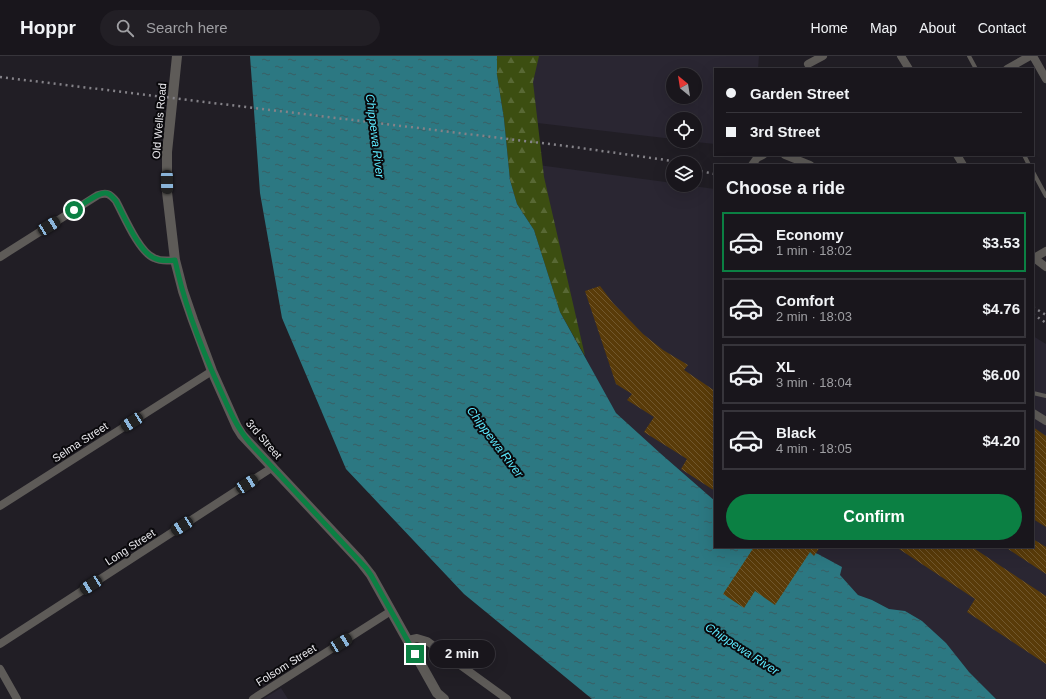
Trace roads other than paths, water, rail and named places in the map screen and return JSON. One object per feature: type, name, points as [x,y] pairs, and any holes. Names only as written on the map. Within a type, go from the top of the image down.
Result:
[{"type":"street","name":"Old Wells Road","points":[[175,260],[167,192],[167,152],[168,131],[178,56]]},
{"type":"street","points":[[808,64],[823,56]]},
{"type":"street","points":[[901,56],[908,68]]},
{"type":"street","points":[[1009,68],[1032,56],[1046,79]]},
{"type":"street","points":[[753,164],[761,156]]},
{"type":"street","points":[[788,156],[808,164]]},
{"type":"street","points":[[0,257],[98,195],[107,193],[116,201],[141,247],[149,256],[155,259],[175,260]]},
{"type":"street","points":[[1046,251],[1034,258],[1046,267]]},
{"type":"street","name":"3rd Street","points":[[175,260],[185,298],[212,371],[237,427],[242,435],[360,561],[371,575],[439,697]]},
{"type":"street","name":"Selma Street","points":[[0,506],[212,371]]},
{"type":"street","points":[[1034,414],[1046,422]]},
{"type":"street","name":"Long Street","points":[[0,644],[273,467]]},
{"type":"street","name":"Folsom Street","points":[[253,699],[391,611]]},
{"type":"street","points":[[408,640],[417,638],[427,641],[507,699]]},
{"type":"street","points":[[0,669],[17,699]]},
{"type":"lane","points":[[969,56],[975,68]]},
{"type":"lane","points":[[1034,174],[1046,196]]},
{"type":"lane","points":[[1034,393],[1046,396]]},
{"type":"water","name":"Chippewa River","points":[[250,56],[497,56],[497,75],[504,119],[510,180],[517,204],[534,230],[560,312],[616,413],[714,500],[714,548],[801,548],[818,554],[842,567],[840,575],[858,595],[872,600],[889,609],[905,611],[922,621],[946,643],[969,672],[996,699],[592,699],[464,594],[346,469],[282,318],[260,193]]},
{"type":"railway","points":[[0,77],[574,147],[666,160]]},
{"type":"railway","points":[[702,171],[714,174]]},
{"type":"railway","points":[[1034,308],[1046,315]]},
{"type":"railway","points":[[1034,315],[1046,323]]}]
